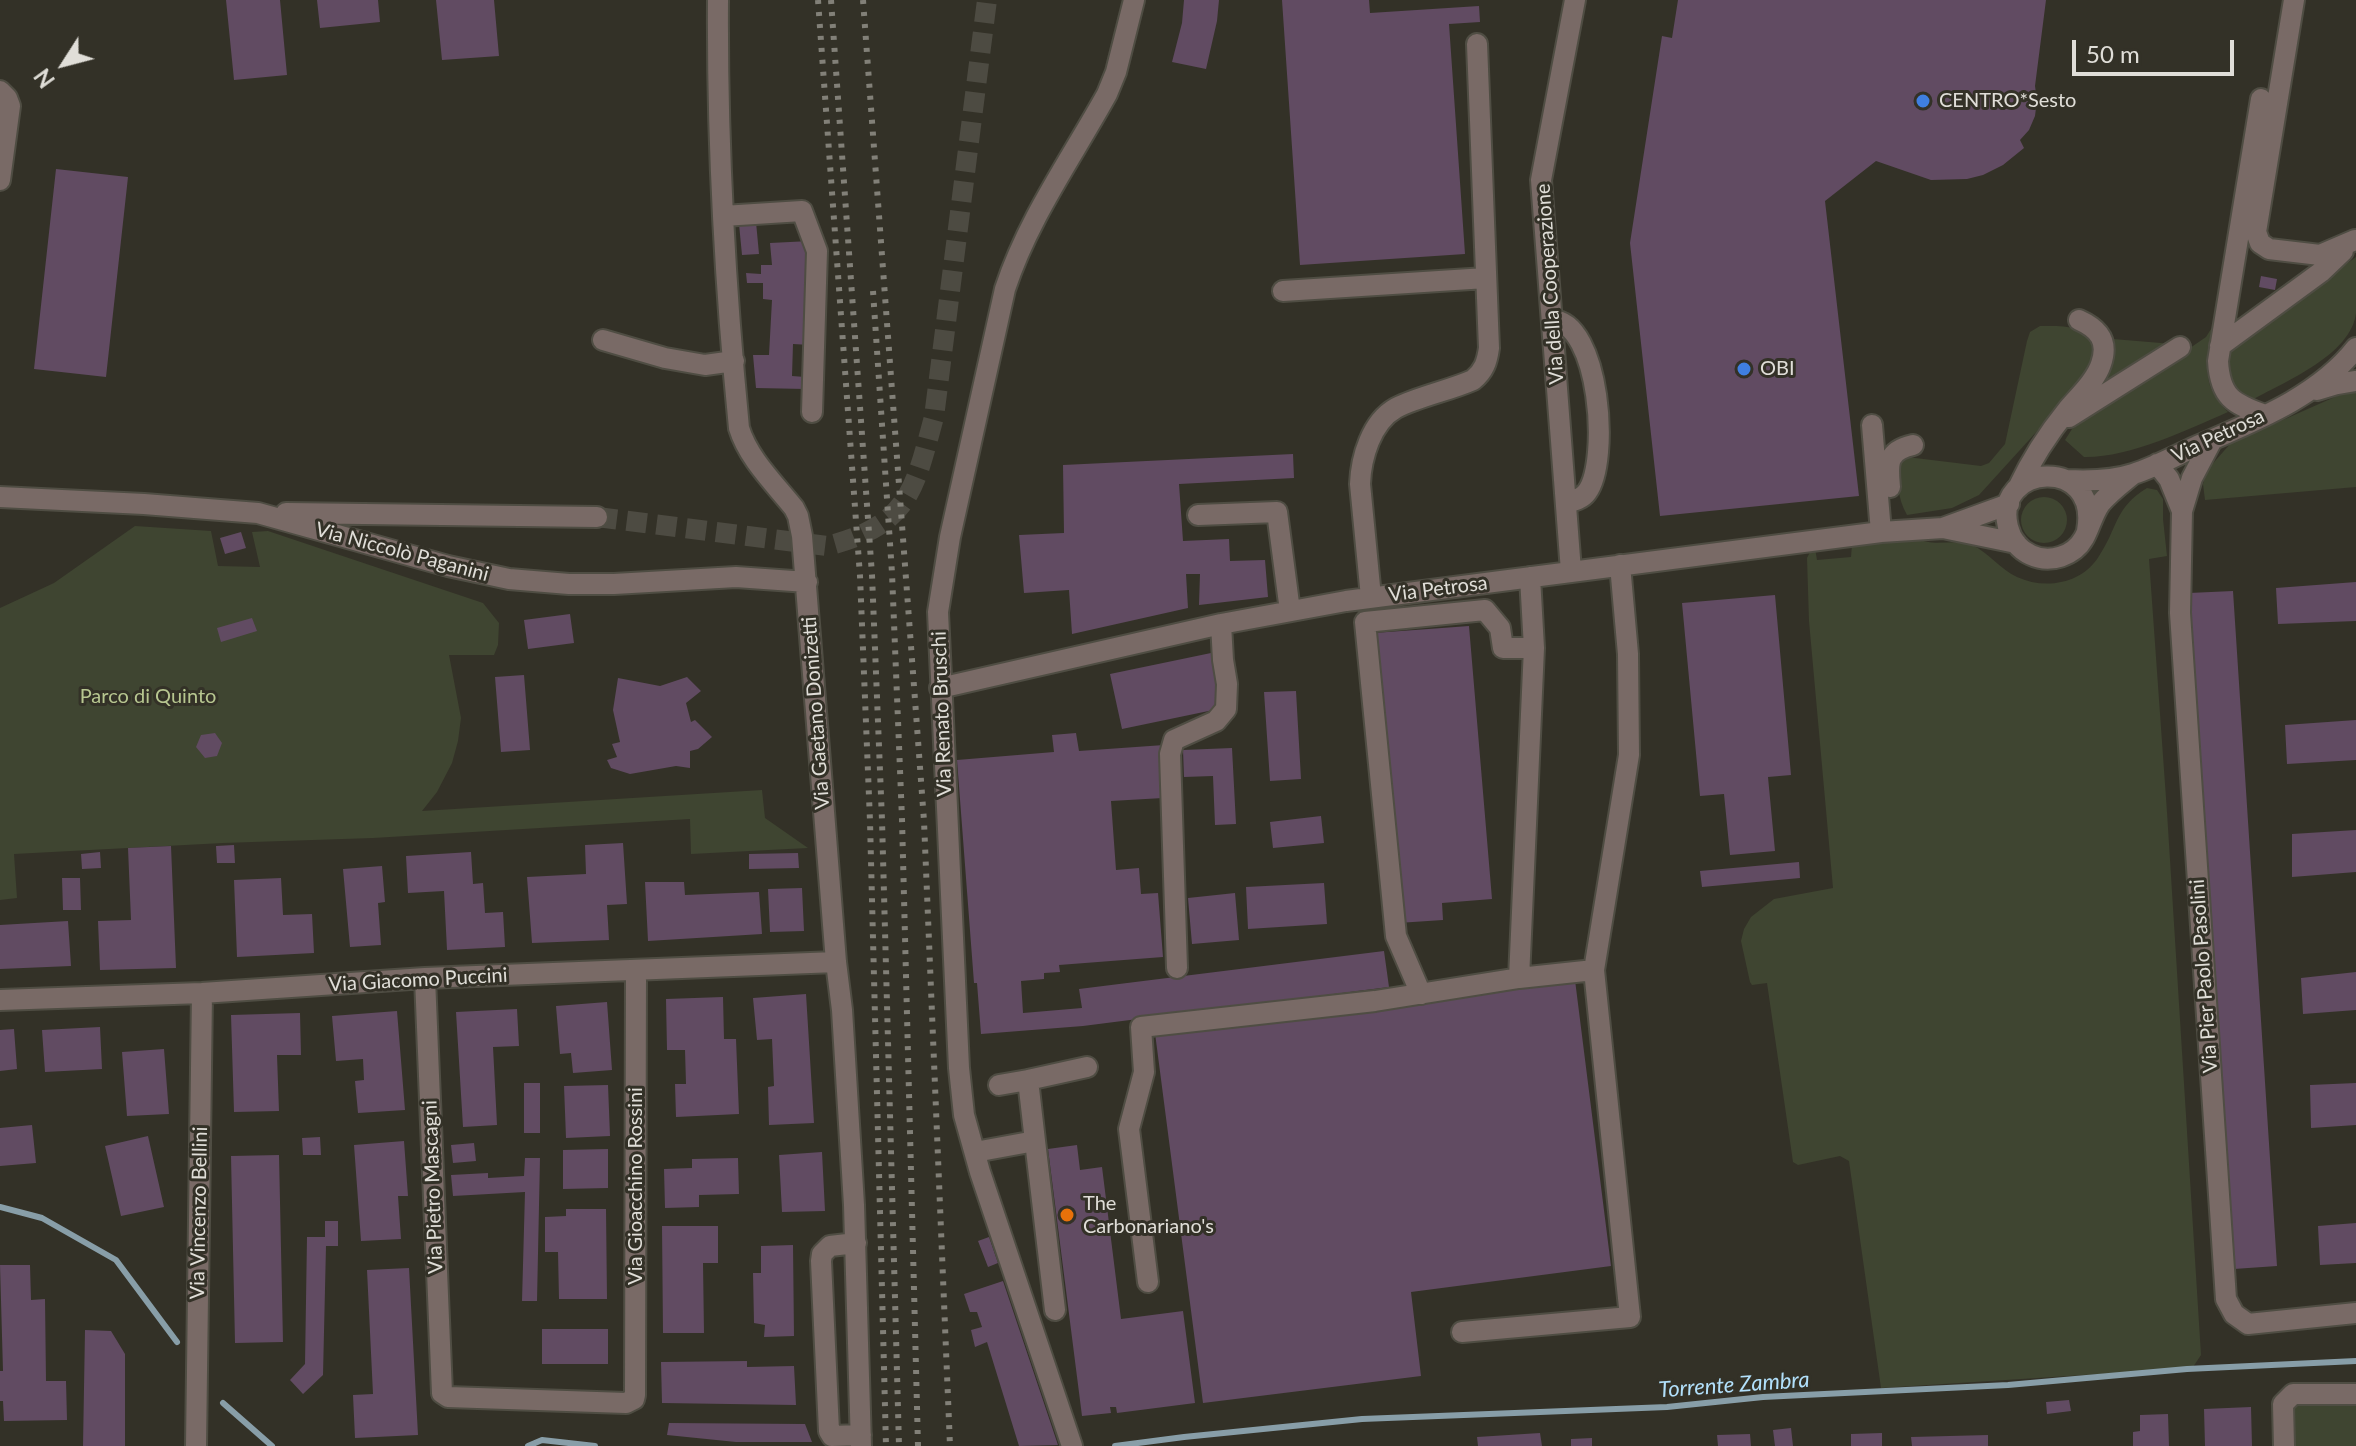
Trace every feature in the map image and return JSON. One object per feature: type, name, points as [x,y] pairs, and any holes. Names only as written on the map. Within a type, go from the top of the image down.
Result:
[{"type":"street","name":"Via Gaetano Donizetti","points":[[718,0],[723,216],[742,436],[751,454],[798,516],[807,582],[842,1010],[856,1243],[861,1440]]},
{"type":"street","name":"Via Renato Bruschi","points":[[1072,1443],[964,1115],[959,1068],[938,612],[950,537],[1005,289],[1015,257],[1107,94],[1116,72],[1134,0]]},
{"type":"street","name":"Via della Cooperazione","points":[[1571,571],[1541,180],[1575,0]]},
{"type":"street","points":[[2294,0],[2256,232],[2260,243],[2269,249],[2320,255],[2356,239]]},
{"type":"street","points":[[1371,597],[1360,484],[1368,444],[1384,420],[1397,408],[1473,380],[1487,362],[1489,348],[1477,44]]},
{"type":"street","points":[[0,91],[10,106],[0,180]]},
{"type":"street","points":[[2261,99],[2218,361],[2224,392],[2240,406],[2265,415]]},
{"type":"street","points":[[723,216],[802,211],[817,251],[812,412]]},
{"type":"street","points":[[2220,346],[2321,272],[2356,239]]},
{"type":"street","points":[[1283,291],[1486,278]]},
{"type":"street","points":[[1552,320],[1567,324],[1584,346],[1599,421],[1593,482],[1586,495],[1566,503]]},
{"type":"street","points":[[2016,543],[2007,522],[2013,496],[2031,458],[2101,366],[2103,346],[2099,334],[2094,327],[2079,320]]},
{"type":"street","points":[[603,340],[665,358],[705,365],[734,361]]},
{"type":"street","points":[[2054,427],[2180,347]]},
{"type":"street","name":"Via Petrosa","points":[[1943,528],[2013,496],[2031,479],[2046,475],[2094,482],[2132,475],[2302,395],[2334,372],[2356,348]]},
{"type":"street","name":"Via Petrosa","points":[[2302,395],[2356,381]]},
{"type":"street","points":[[1872,425],[1888,532]]},
{"type":"street","name":"Via Pier Paolo Pasolini","points":[[2212,440],[2192,478],[2182,511],[2180,613],[2226,1299],[2234,1314],[2248,1324],[2356,1313]]},
{"type":"street","points":[[1888,532],[1889,462],[1898,451],[1913,445]]},
{"type":"street","name":"Via Pier Paolo Pasolini","points":[[2157,464],[2169,479],[2182,511]]},
{"type":"street","name":"Via Petrosa","points":[[940,688],[1221,624],[1371,597],[1888,532],[1943,528],[2016,543],[2035,557],[2058,558],[2075,549],[2097,507],[2132,475]]},
{"type":"street","points":[[2067,480],[2086,500],[2090,518],[2087,531]]},
{"type":"street","name":"Via Niccolò Paganini","points":[[0,497],[258,513],[423,559],[509,579],[569,584],[736,577],[807,582]]},
{"type":"street","points":[[1198,515],[1277,512],[1290,611]]},
{"type":"street","points":[[258,513],[597,517]]},
{"type":"street","points":[[1462,1332],[1630,1317],[1594,970],[1629,755],[1628,654],[1620,565]]},
{"type":"street","points":[[1519,978],[1534,648],[1530,577]]},
{"type":"street","points":[[1421,994],[1396,936],[1365,622],[1485,610],[1500,628],[1503,648],[1534,648]]},
{"type":"street","points":[[1177,968],[1170,754],[1174,740],[1216,721],[1226,709],[1227,684],[1221,624]]},
{"type":"street","name":"Via Giacomo Puccini","points":[[0,1000],[202,993],[425,978],[836,962]]},
{"type":"street","name":"Via Gioacchino Rossini","points":[[444,1395],[626,1403],[632,1401],[635,1395],[636,970]]},
{"type":"street","points":[[1148,1282],[1129,1129],[1144,1072],[1141,1027],[1375,1001],[1519,978],[1594,970]]},
{"type":"street","name":"Via Pietro Mascagni","points":[[425,978],[441,1389],[444,1395]]},
{"type":"street","name":"Via Vincenzo Bellini","points":[[196,1439],[202,993]]},
{"type":"street","points":[[999,1085],[1087,1067]]},
{"type":"street","points":[[1028,1080],[1055,1310]]},
{"type":"street","points":[[975,1152],[1035,1141]]},
{"type":"street","points":[[856,1243],[830,1246],[825,1249],[821,1261],[829,1431],[832,1436],[861,1440]]},
{"type":"street","points":[[2284,1446],[2283,1404],[2293,1394],[2356,1394]]},
{"type":"green space","points":[[2356,257],[2356,313],[2342,342],[2315,365],[2254,399],[2239,391],[2227,371],[2230,347]]},
{"type":"green space","points":[[2216,321],[2208,379],[2228,412],[2157,442],[2119,453],[2084,457],[2065,440],[2072,429],[2206,337]]},
{"type":"green space","points":[[2040,326],[2073,328],[2087,334],[2095,350],[2090,373],[1979,495],[1952,508],[1907,515],[1898,489],[1899,462],[1907,457],[1981,466],[1989,463],[2005,444],[2027,341],[2030,332]]},
{"type":"green space","points":[[2113,339],[2173,344],[2082,406],[2111,355]]},
{"type":"green space","points":[[2356,391],[2356,487],[2205,500],[2203,484],[2207,470],[2231,443],[2346,392]]},
{"type":"green space","points":[[2147,488],[2157,490],[2163,499],[2167,556],[2149,559],[2201,1355],[2193,1367],[1881,1388],[1849,1161],[1840,1156],[1798,1165],[1793,1162],[1767,983],[1752,985],[1750,982],[1741,941],[1751,917],[1774,899],[1833,888],[1809,621],[1807,558],[1815,548],[1817,560],[1851,557],[1852,544],[1918,538],[1930,542],[1972,545],[2017,577],[2039,583],[2062,582],[2083,573],[2092,565],[2122,511]]},
{"type":"green space","points":[[2044,497],[2060,504],[2067,520],[2060,536],[2044,543],[2028,536],[2021,520],[2028,504]]},
{"type":"green space","name":"Parco di Quinto","points":[[135,526],[211,531],[218,566],[260,567],[252,532],[268,531],[483,603],[499,623],[498,645],[494,655],[449,655],[461,718],[458,741],[452,763],[437,792],[422,811],[762,790],[765,818],[808,848],[691,854],[690,819],[373,838],[14,854],[17,898],[0,900],[0,608],[54,583]]},
{"type":"green space","points":[[2356,1402],[2356,1446],[2292,1446],[2292,1406]]},
{"type":"building","points":[[226,0],[280,0],[287,75],[234,80]]},
{"type":"building","points":[[317,0],[378,0],[380,22],[320,28]]},
{"type":"building","points":[[436,0],[494,0],[499,56],[442,60]]},
{"type":"building","points":[[1184,0],[1219,0],[1206,69],[1172,62],[1182,23]]},
{"type":"building","points":[[1282,0],[1369,0],[1370,13],[1479,6],[1480,22],[1449,24],[1465,254],[1300,265]]},
{"type":"building","name":"OBI","points":[[1678,0],[2046,0],[2035,86],[2035,116],[2020,140],[2024,148],[2003,165],[1967,179],[1931,180],[1876,161],[1825,201],[1859,496],[1660,516],[1630,243],[1662,36],[1672,38]]},
{"type":"building","points":[[56,169],[128,177],[106,377],[34,369]]},
{"type":"building","points":[[756,222],[759,254],[742,255],[739,224]]},
{"type":"building","points":[[810,241],[810,345],[793,344],[792,376],[805,377],[806,389],[756,388],[753,355],[769,355],[772,300],[763,299],[763,283],[747,283],[746,273],[761,274],[761,265],[772,265],[770,243]]},
{"type":"building","points":[[2261,276],[2277,279],[2275,290],[2259,287]]},
{"type":"building","points":[[1293,454],[1294,478],[1179,484],[1183,541],[1229,539],[1230,561],[1265,560],[1268,597],[1199,605],[1200,574],[1186,574],[1188,608],[1072,634],[1069,590],[1024,593],[1019,535],[1064,533],[1063,465]]},
{"type":"building","points":[[241,532],[246,548],[225,554],[220,538]]},
{"type":"building","points":[[2356,582],[2356,621],[2278,624],[2276,588]]},
{"type":"building","points":[[2233,591],[2277,1266],[2234,1269],[2189,593]]},
{"type":"building","points":[[1775,595],[1791,775],[1768,777],[1775,851],[1730,855],[1724,794],[1700,796],[1682,603]]},
{"type":"building","points":[[570,614],[574,643],[528,649],[524,620]]},
{"type":"building","points":[[252,618],[257,631],[221,642],[217,628]]},
{"type":"building","points":[[1469,626],[1492,899],[1442,903],[1443,920],[1398,923],[1374,633]]},
{"type":"building","points":[[1211,653],[1223,708],[1122,729],[1110,674]]},
{"type":"building","points":[[524,675],[530,750],[501,752],[495,677]]},
{"type":"building","points":[[687,677],[701,691],[686,703],[691,722],[695,720],[712,737],[698,749],[690,751],[690,768],[676,766],[630,774],[611,768],[607,760],[617,757],[612,744],[620,742],[613,710],[618,678],[660,686]]},
{"type":"building","points":[[1296,691],[1301,779],[1270,781],[1264,692]]},
{"type":"building","points":[[2356,720],[2356,760],[2287,764],[2285,725]]},
{"type":"building","points":[[215,733],[222,743],[217,756],[205,758],[196,747],[201,735]]},
{"type":"building","points":[[1076,733],[1079,751],[1164,745],[1163,798],[1111,801],[1116,870],[1139,868],[1141,894],[1158,893],[1163,957],[1059,965],[1060,972],[1044,973],[1044,979],[1021,981],[1023,1013],[1082,1008],[1079,989],[1384,951],[1389,987],[1083,1026],[981,1034],[977,983],[974,983],[957,760],[1054,752],[1052,735]]},
{"type":"building","points":[[1232,748],[1236,824],[1215,825],[1213,776],[1184,777],[1183,750]]},
{"type":"building","points":[[1321,816],[1324,843],[1273,848],[1270,822]]},
{"type":"building","points":[[2356,830],[2356,872],[2292,877],[2292,834]]},
{"type":"building","points":[[623,843],[627,904],[607,905],[609,940],[532,943],[527,877],[586,874],[585,845]]},
{"type":"building","points":[[234,845],[235,863],[217,863],[216,846]]},
{"type":"building","points":[[171,846],[176,968],[100,970],[98,921],[131,920],[128,848]]},
{"type":"building","points":[[100,852],[101,868],[82,869],[81,854]]},
{"type":"building","points":[[471,852],[473,884],[483,883],[485,913],[503,912],[505,947],[447,950],[444,891],[408,893],[406,856]]},
{"type":"building","points":[[798,853],[799,868],[749,869],[749,854]]},
{"type":"building","points":[[1799,862],[1800,878],[1702,887],[1700,871]]},
{"type":"building","points":[[382,866],[385,902],[378,903],[381,945],[350,947],[343,869]]},
{"type":"building","points":[[62,878],[80,878],[81,910],[63,910]]},
{"type":"building","points":[[281,878],[283,915],[312,914],[314,953],[237,957],[234,880]]},
{"type":"building","points":[[645,882],[684,882],[685,895],[759,892],[762,934],[648,941]]},
{"type":"building","points":[[1324,883],[1327,924],[1248,929],[1246,887]]},
{"type":"building","points":[[802,888],[804,931],[770,932],[768,889]]},
{"type":"building","points":[[1235,893],[1239,940],[1192,944],[1188,898]]},
{"type":"building","points":[[68,921],[71,966],[0,969],[0,925]]},
{"type":"building","points":[[2356,972],[2356,1010],[2303,1014],[2301,978]]},
{"type":"building","points":[[1575,980],[1611,1266],[1411,1292],[1421,1376],[1203,1403],[1155,1033]]},
{"type":"building","points":[[806,994],[814,1123],[769,1125],[768,1087],[774,1086],[772,1039],[757,1040],[753,998]]},
{"type":"building","points":[[723,997],[724,1039],[736,1039],[739,1114],[676,1117],[675,1084],[686,1084],[685,1050],[667,1050],[666,999]]},
{"type":"building","points":[[607,1002],[612,1070],[573,1073],[571,1053],[560,1054],[556,1006]]},
{"type":"building","points":[[517,1009],[519,1046],[493,1047],[497,1125],[463,1127],[456,1012]]},
{"type":"building","points":[[397,1011],[405,1110],[358,1113],[355,1081],[364,1080],[363,1059],[336,1061],[332,1016]]},
{"type":"building","points":[[300,1013],[301,1055],[277,1055],[279,1111],[234,1112],[231,1015]]},
{"type":"building","points":[[100,1027],[102,1069],[45,1072],[42,1030]]},
{"type":"building","points":[[14,1029],[17,1069],[0,1071],[0,1030]]},
{"type":"building","points":[[164,1049],[169,1114],[127,1116],[122,1052]]},
{"type":"building","points":[[524,1083],[540,1083],[540,1133],[524,1133]]},
{"type":"building","points":[[2356,1083],[2356,1125],[2311,1128],[2310,1085]]},
{"type":"building","points":[[608,1085],[610,1136],[566,1138],[564,1086]]},
{"type":"building","points":[[32,1125],[36,1163],[0,1166],[0,1128]]},
{"type":"building","points":[[148,1136],[164,1207],[121,1216],[105,1146]]},
{"type":"building","points":[[320,1137],[321,1155],[303,1155],[302,1138]]},
{"type":"building","points":[[404,1141],[408,1196],[398,1196],[401,1239],[361,1241],[354,1145]]},
{"type":"building","points":[[474,1143],[476,1161],[453,1163],[451,1145]]},
{"type":"building","points":[[1077,1145],[1080,1170],[1102,1167],[1121,1319],[1183,1311],[1195,1403],[1117,1413],[1116,1407],[1110,1407],[1111,1413],[1082,1416],[1048,1149]]},
{"type":"building","points":[[608,1149],[608,1188],[563,1189],[563,1150]]},
{"type":"building","points":[[822,1152],[825,1211],[782,1212],[779,1155]]},
{"type":"building","points":[[279,1155],[283,1342],[235,1343],[231,1156]]},
{"type":"building","points":[[525,1158],[540,1158],[537,1301],[522,1301],[525,1192],[453,1196],[451,1175],[488,1173],[488,1178],[524,1176]]},
{"type":"building","points":[[738,1158],[739,1194],[699,1195],[699,1207],[665,1208],[664,1169],[692,1168],[692,1159]]},
{"type":"building","points":[[566,1209],[606,1209],[607,1299],[559,1299],[558,1252],[545,1252],[545,1217],[566,1216]]},
{"type":"building","points":[[325,1221],[338,1221],[338,1246],[326,1246],[323,1375],[303,1394],[290,1380],[305,1364],[307,1237],[325,1237]]},
{"type":"building","points":[[2356,1223],[2356,1263],[2320,1265],[2318,1226]]},
{"type":"building","points":[[662,1226],[718,1226],[718,1263],[703,1263],[704,1333],[663,1333]]},
{"type":"building","points":[[989,1237],[998,1263],[988,1267],[978,1241]]},
{"type":"building","points":[[793,1245],[794,1336],[764,1337],[765,1325],[754,1323],[753,1273],[761,1273],[761,1246]]},
{"type":"building","points":[[0,1265],[30,1265],[31,1300],[45,1299],[46,1381],[66,1381],[67,1420],[4,1421],[3,1401],[0,1401],[0,1371],[3,1371]]},
{"type":"building","points":[[409,1268],[418,1435],[355,1438],[353,1395],[373,1394],[367,1270]]},
{"type":"building","points":[[1003,1281],[1058,1445],[1019,1446],[987,1342],[975,1347],[971,1330],[982,1327],[977,1312],[970,1312],[964,1294]]},
{"type":"building","points":[[542,1329],[608,1329],[608,1364],[542,1364]]},
{"type":"building","points":[[85,1330],[111,1331],[125,1354],[125,1446],[83,1446]]},
{"type":"building","points":[[747,1361],[747,1367],[794,1366],[796,1405],[662,1403],[661,1362]]},
{"type":"building","points":[[2069,1400],[2071,1411],[2047,1414],[2046,1402]]},
{"type":"building","points":[[2251,1407],[2252,1446],[2205,1446],[2204,1409]]},
{"type":"building","points":[[2168,1414],[2169,1446],[2133,1446],[2133,1432],[2140,1431],[2140,1415]]},
{"type":"building","points":[[669,1423],[805,1424],[812,1442],[736,1442],[667,1435]]},
{"type":"building","points":[[1791,1428],[1793,1446],[1775,1446],[1773,1430]]},
{"type":"building","points":[[1540,1433],[1542,1446],[1478,1446],[1477,1437]]},
{"type":"building","points":[[1882,1433],[1882,1446],[1851,1446],[1851,1434]]},
{"type":"building","points":[[1750,1434],[1751,1446],[1718,1446],[1717,1435]]},
{"type":"building","points":[[1988,1435],[1988,1446],[1912,1446],[1911,1437]]},
{"type":"building","points":[[1592,1438],[1592,1446],[1571,1446],[1571,1439]]},
{"type":"waterway","name":"Torrente Zambra","points":[[0,1207],[42,1218],[116,1260],[177,1342]]},
{"type":"waterway","name":"Torrente Zambra","points":[[1115,1446],[1362,1419],[1667,1407],[1763,1397],[2008,1385],[2187,1369],[2356,1361]]},
{"type":"waterway","name":"Torrente Zambra","points":[[223,1403],[272,1446]]},
{"type":"waterway","name":"Torrente Zambra","points":[[528,1446],[542,1440],[595,1446]]},
{"type":"tunnel","points":[[597,517],[827,546],[876,527],[904,501],[913,485],[934,417],[987,0]]},
{"type":"railway","points":[[818,0],[860,576],[870,821],[886,1446]]},
{"type":"railway","points":[[831,0],[872,575],[882,820],[899,1446]]},
{"type":"railway","points":[[863,0],[924,821],[950,1446]]},
{"type":"railway","points":[[873,291],[892,573],[902,819],[918,1446]]},
{"type":"place","name":"CENTRO*Sesto","points":[[1923,101]]},
{"type":"place","name":"OBI","points":[[1744,369]]},
{"type":"place","name":"The Carbonariano's","points":[[1067,1215]]}]
